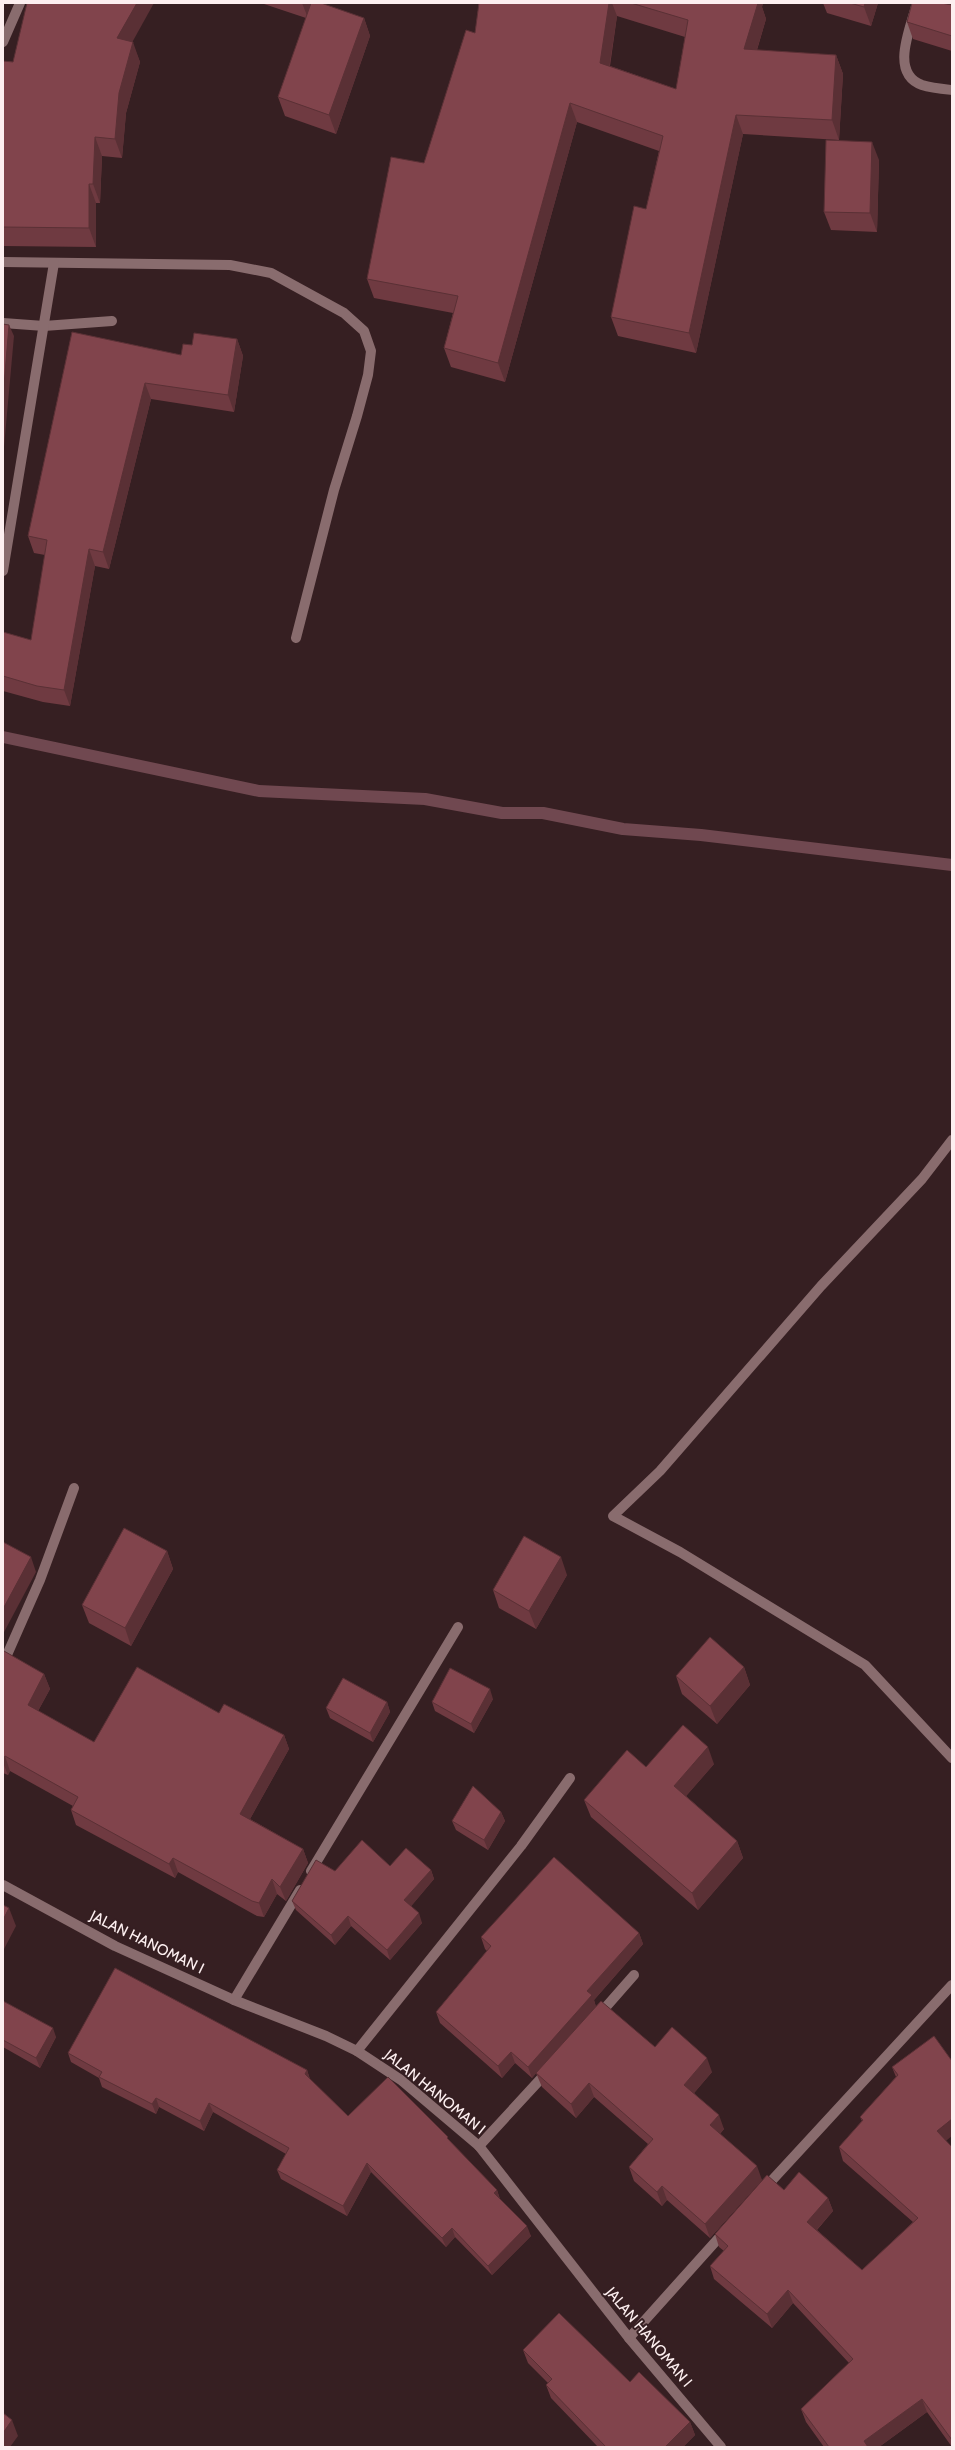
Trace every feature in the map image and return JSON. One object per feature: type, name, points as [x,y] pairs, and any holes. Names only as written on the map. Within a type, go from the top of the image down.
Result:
[{"type":"street","points":[[3,42],[20,3]]},
{"type":"street","points":[[917,3],[903,61],[905,72],[911,80],[922,85],[952,90]]},
{"type":"street","points":[[3,262],[230,265],[271,273],[344,313],[364,331],[371,351],[368,375],[358,416],[334,490],[296,638]]},
{"type":"street","points":[[3,571],[54,262]]},
{"type":"street","points":[[3,323],[44,326],[112,321]]},
{"type":"street","points":[[952,1140],[922,1179],[821,1286],[660,1471],[613,1516],[680,1552],[865,1665],[952,1758]]},
{"type":"street","points":[[3,1664],[40,1580],[74,1488]]},
{"type":"street","points":[[234,2000],[458,1627]]},
{"type":"street","points":[[357,2051],[521,1846],[570,1778]]},
{"type":"street","name":"JALAN HANOMAN I","points":[[3,1885],[115,1946],[234,2000],[326,2036],[357,2051],[401,2080],[479,2146],[629,2338],[721,2447]]},
{"type":"street","points":[[589,2025],[634,1975]]},
{"type":"street","points":[[756,2197],[952,1985]]},
{"type":"street","points":[[479,2146],[554,2065]]},
{"type":"street","points":[[629,2338],[730,2226]]},
{"type":"building","points":[[27,3],[137,3],[117,38],[133,42],[119,93],[115,139],[95,137],[93,184],[89,184],[89,228],[3,227],[3,61],[13,62]]},
{"type":"building","points":[[311,3],[321,3],[364,18],[329,115],[278,97]]},
{"type":"building","points":[[479,3],[609,3],[600,63],[676,89],[688,20],[631,3],[758,3],[744,49],[836,55],[832,120],[736,115],[689,333],[611,317],[634,206],[646,209],[663,136],[570,103],[498,363],[444,348],[458,296],[367,279],[391,157],[424,163],[466,30],[475,33]]},
{"type":"building","points":[[850,3],[865,3],[864,7]]},
{"type":"building","points":[[912,3],[941,3],[952,5],[952,36],[907,22]]},
{"type":"building","points":[[826,140],[872,142],[870,213],[824,212]]},
{"type":"building","points":[[3,324],[9,325],[3,398]]},
{"type":"building","points":[[72,332],[181,355],[183,344],[192,345],[194,333],[237,339],[228,395],[145,383],[103,552],[89,549],[64,690],[37,686],[3,676],[3,632],[31,640],[47,540],[28,536]]},
{"type":"building","points":[[124,1528],[167,1551],[125,1628],[82,1605]]},
{"type":"building","points":[[524,1536],[561,1557],[529,1611],[493,1590]]},
{"type":"building","points":[[3,1542],[31,1557],[3,1609]]},
{"type":"building","points":[[710,1637],[744,1667],[710,1706],[676,1676]]},
{"type":"building","points":[[4,1651],[44,1674],[28,1705],[94,1742],[137,1667],[219,1713],[224,1704],[284,1735],[240,1814],[303,1849],[280,1887],[272,1879],[259,1903],[252,1901],[173,1858],[169,1864],[71,1810],[78,1797],[5,1756],[3,1759]]},
{"type":"building","points":[[450,1668],[490,1689],[471,1724],[432,1702]]},
{"type":"building","points":[[343,1678],[387,1702],[370,1733],[326,1708]]},
{"type":"building","points":[[683,1725],[708,1747],[674,1786],[737,1841],[692,1893],[584,1800],[627,1750],[646,1767]]},
{"type":"building","points":[[473,1786],[501,1812],[484,1840],[452,1821]]},
{"type":"building","points":[[362,1840],[390,1866],[406,1848],[431,1870],[404,1900],[419,1913],[387,1950],[348,1916],[331,1935],[292,1901],[316,1860],[335,1871]]},
{"type":"building","points":[[554,1857],[639,1933],[587,1991],[592,1995],[528,2067],[511,2052],[498,2066],[436,2012],[491,1946],[481,1937]]},
{"type":"building","points":[[3,1905],[9,1908],[3,1920]]},
{"type":"building","points":[[115,1968],[307,2070],[305,2074],[348,2116],[388,2077],[448,2137],[447,2138],[497,2190],[494,2193],[527,2226],[488,2266],[452,2228],[442,2238],[367,2163],[343,2206],[277,2170],[289,2148],[209,2103],[200,2121],[156,2098],[152,2104],[99,2077],[102,2072],[68,2053]]},
{"type":"building","points":[[3,2001],[53,2028],[36,2058],[3,2040]]},
{"type":"building","points":[[601,2001],[655,2047],[672,2027],[707,2058],[684,2085],[719,2115],[710,2125],[757,2166],[705,2224],[662,2186],[657,2192],[629,2167],[653,2139],[589,2083],[571,2104],[536,2073]]},
{"type":"building","points":[[934,2036],[952,2061],[952,2119],[937,2131],[952,2147],[952,2440],[922,2399],[864,2441],[868,2447],[829,2447],[801,2409],[853,2359],[788,2290],[767,2314],[710,2266],[728,2246],[715,2234],[767,2175],[784,2190],[799,2172],[828,2198],[807,2222],[862,2270],[918,2218],[839,2147],[863,2120],[860,2117],[898,2075],[892,2067]]},
{"type":"building","points":[[559,2313],[630,2382],[639,2372],[690,2422],[665,2447],[606,2447],[546,2385],[552,2379],[523,2350]]},
{"type":"building","points":[[3,2413],[12,2420],[3,2433]]},
{"type":"waterway","points":[[3,737],[259,791],[425,799],[502,813],[543,813],[623,829],[701,835],[952,865]]}]
